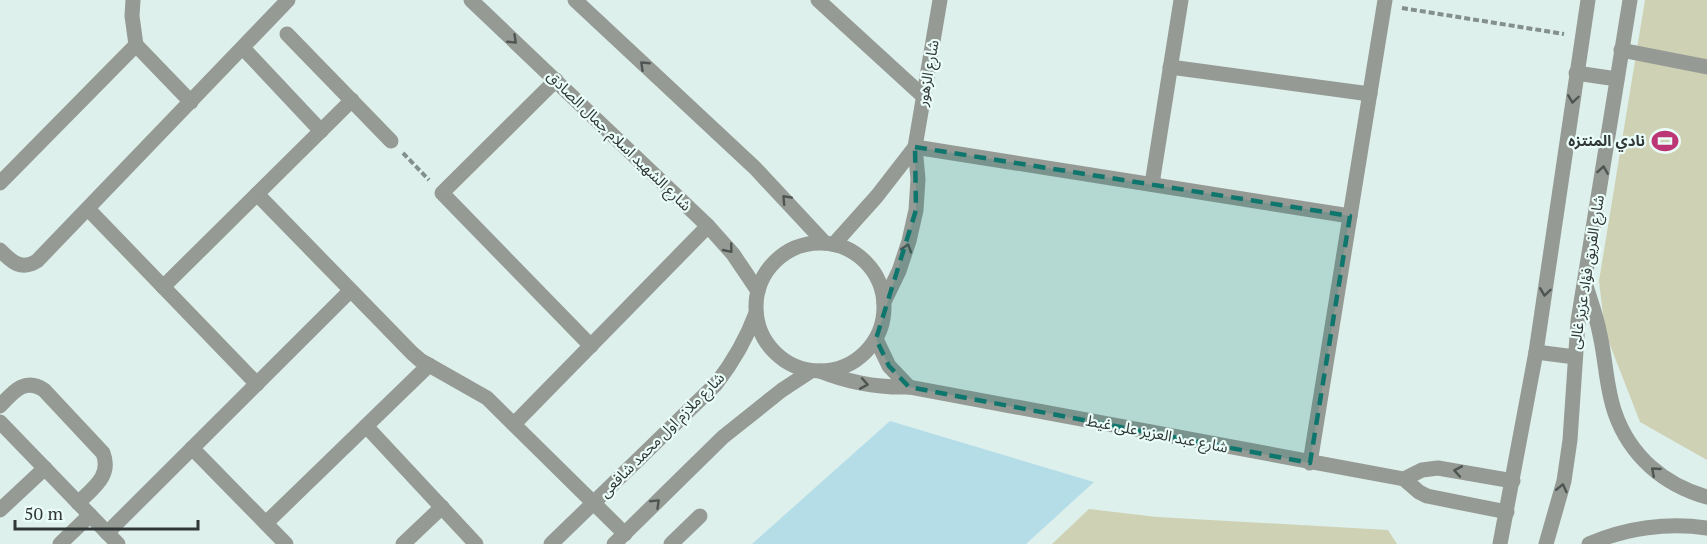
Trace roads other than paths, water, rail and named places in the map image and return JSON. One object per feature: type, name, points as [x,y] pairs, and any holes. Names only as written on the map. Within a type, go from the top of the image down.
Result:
[{"type":"street","points":[[133,0],[132,16],[136,45],[190,102]]},
{"type":"street","points":[[0,250],[19,266],[31,265],[88,209],[288,0]]},
{"type":"street","name":"شارع الشهيد اسلام جمال الصادق","points":[[471,0],[708,226],[746,271],[758,291]]},
{"type":"street","points":[[575,0],[755,168],[830,243]]},
{"type":"street","points":[[818,0],[924,97]]},
{"type":"street","name":"شارع الزهور","points":[[884,302],[899,271],[916,210],[918,178],[915,147],[940,0]]},
{"type":"street","points":[[1152,184],[1181,0]]},
{"type":"street","points":[[1500,544],[1536,352],[1588,0]]},
{"type":"street","name":"شارع الفريق فؤاد عزيز غالى","points":[[1546,544],[1564,481],[1570,440],[1578,321],[1630,0]]},
{"type":"street","points":[[1310,463],[1384,3]]},
{"type":"street","points":[[287,34],[391,141]]},
{"type":"street","points":[[0,183],[136,45]]},
{"type":"street","points":[[243,48],[321,131]]},
{"type":"street","points":[[1621,50],[1707,67]]},
{"type":"street","points":[[1170,67],[1370,94]]},
{"type":"street","points":[[1576,74],[1617,79]]},
{"type":"street","points":[[556,81],[442,193],[591,345]]},
{"type":"street","points":[[163,287],[352,100]]},
{"type":"street","points":[[915,147],[1350,216]]},
{"type":"street","name":"شارع الزهور","points":[[830,243],[877,196],[915,147]]},
{"type":"street","points":[[257,194],[412,353],[483,395],[514,424],[593,504],[620,539],[723,437],[782,390],[815,371]]},
{"type":"street","points":[[88,209],[257,384]]},
{"type":"street","points":[[514,424],[708,226]]},
{"type":"street","points":[[830,243],[847,248],[868,265],[881,288],[884,315],[876,339],[852,363],[836,369],[815,371],[794,366],[779,357],[768,345],[759,330],[756,313],[758,291],[764,274],[776,260],[790,250],[807,244],[830,243]]},
{"type":"street","points":[[1585,283],[1600,333],[1614,412],[1626,438],[1642,460],[1664,479],[1689,492],[1707,497]]},
{"type":"street","points":[[0,422],[113,538],[192,448],[350,291]]},
{"type":"street","name":"شارع ملازم اول محمد شافعى","points":[[551,544],[716,384],[733,363],[756,313]]},
{"type":"street","points":[[876,339],[889,366],[909,387]]},
{"type":"street","points":[[1536,352],[1575,357]]},
{"type":"street","points":[[266,523],[429,365]]},
{"type":"street","name":"شارع عبد العزيز على غيط","points":[[815,371],[873,386],[909,387],[1404,479],[1427,496],[1507,512]]},
{"type":"street","points":[[0,406],[18,387],[31,384],[38,386],[103,453],[106,466],[104,478],[78,503]]},
{"type":"street","points":[[366,426],[477,544]]},
{"type":"street","points":[[192,448],[286,544]]},
{"type":"street","points":[[0,510],[45,468]]},
{"type":"street","name":"شارع عبد العزيز على غيط","points":[[1404,479],[1422,470],[1438,468],[1513,481]]},
{"type":"street","points":[[403,544],[442,507]]},
{"type":"street","points":[[60,544],[90,515]]},
{"type":"street","points":[[671,544],[700,516]]},
{"type":"street","points":[[1589,544],[1620,533],[1644,528],[1669,525],[1707,528]]},
{"type":"place","name":"نادي المنتزه","points":[[1665,141]]}]
